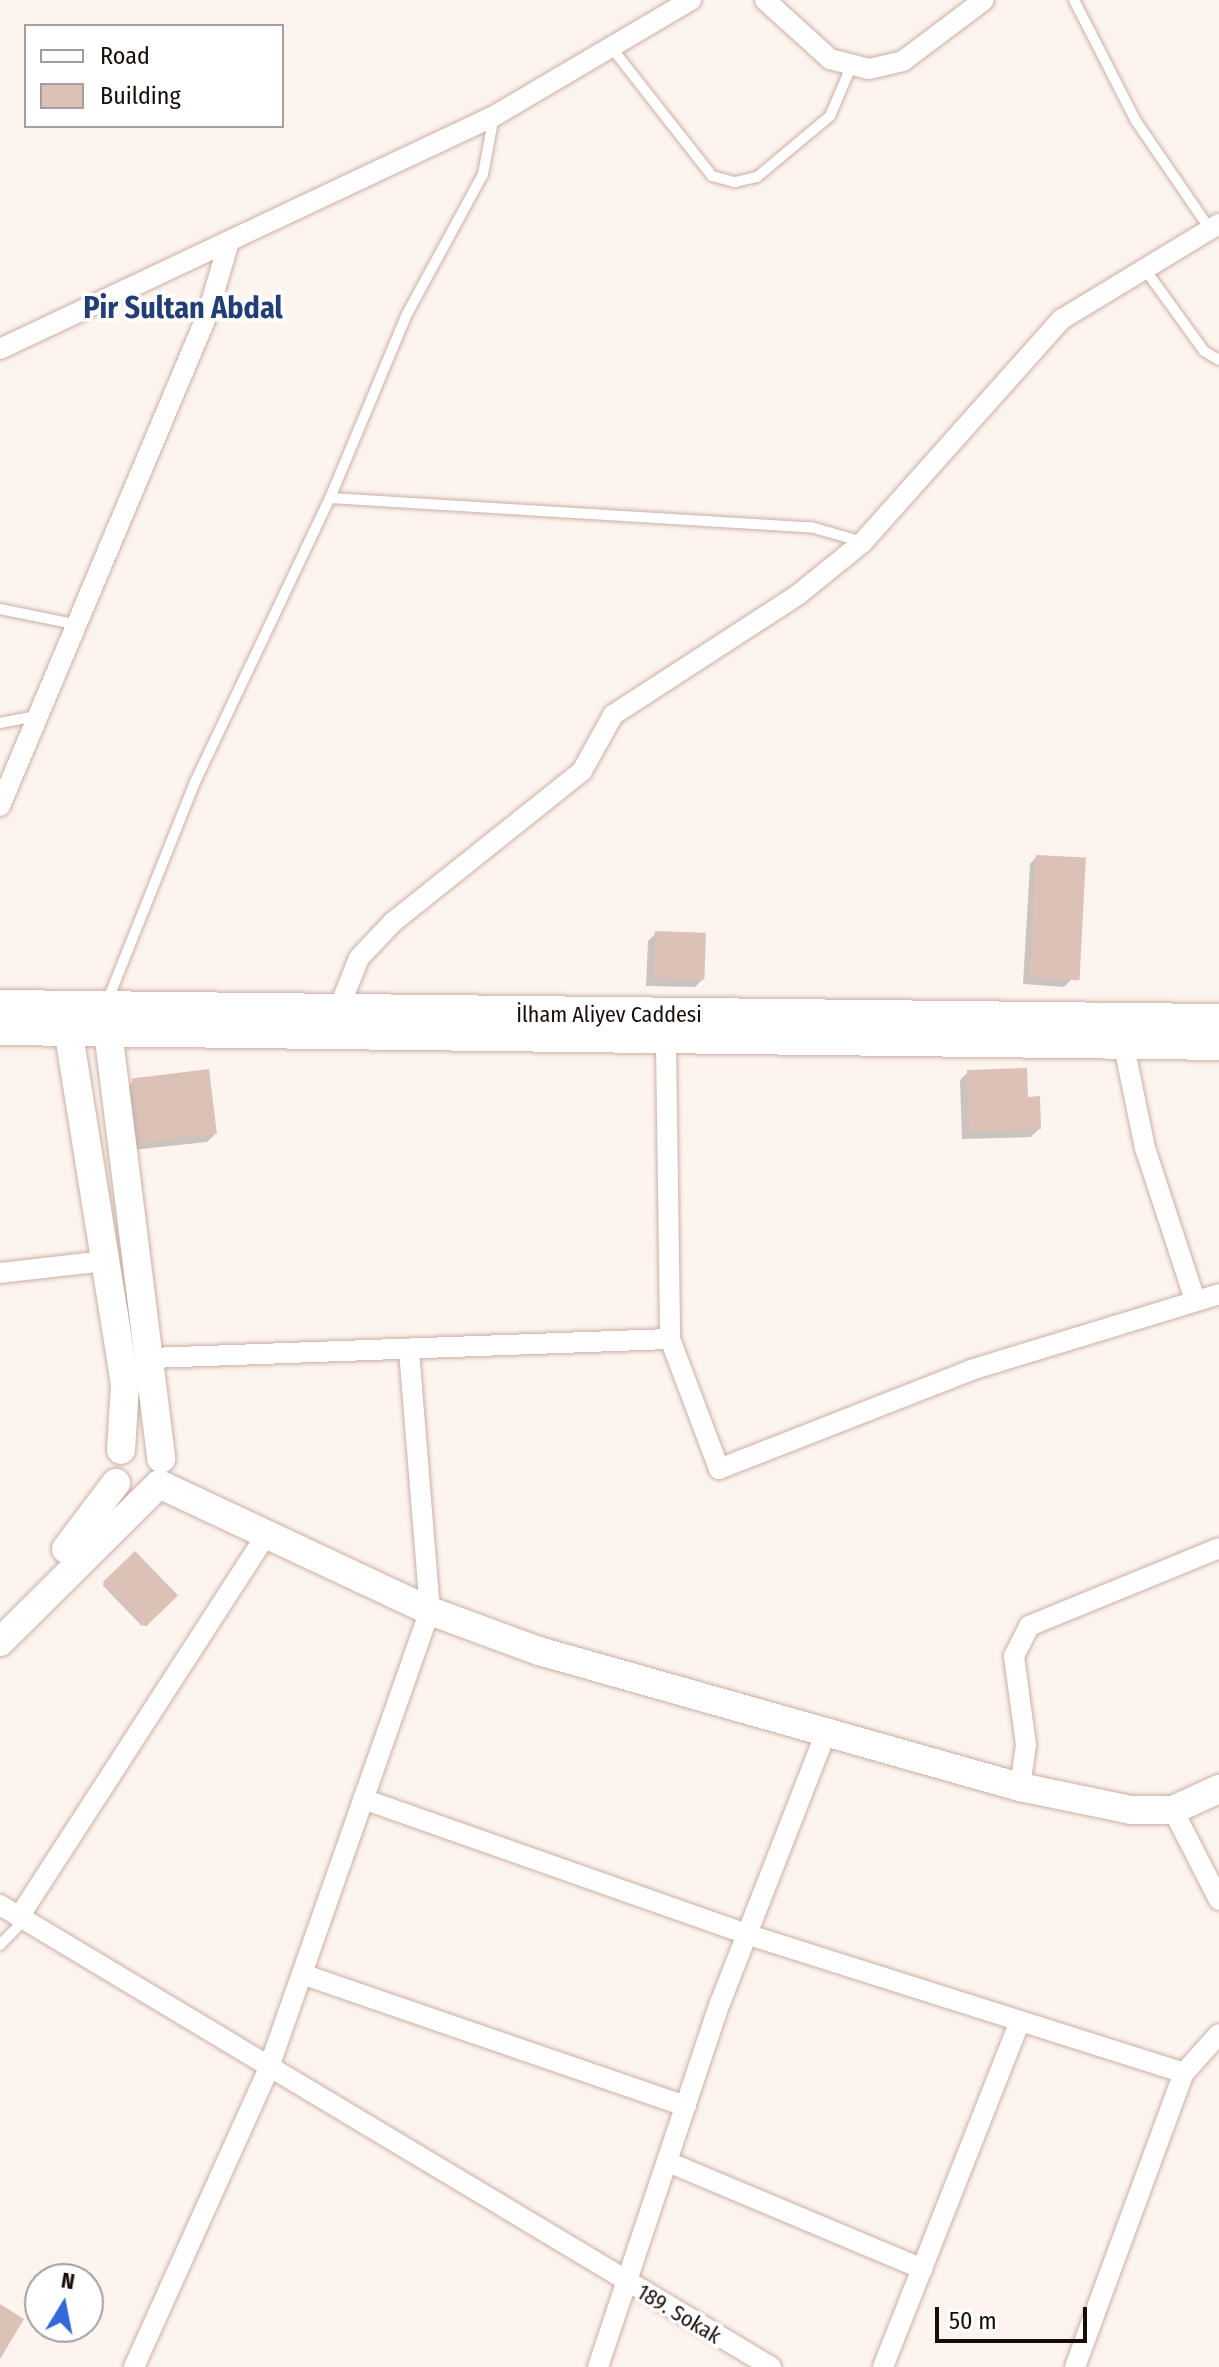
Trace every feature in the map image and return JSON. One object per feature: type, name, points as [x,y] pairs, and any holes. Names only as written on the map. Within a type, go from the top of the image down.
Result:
[{"type":"street","points":[[0,349],[228,245],[494,116],[691,0]]},
{"type":"street","points":[[765,0],[817,50],[851,67],[903,61],[984,0]]},
{"type":"street","points":[[337,1013],[359,958],[393,922],[582,771],[613,715],[799,594],[863,542],[1062,319],[1215,226]]},
{"type":"street","points":[[0,806],[74,624],[208,313],[228,245]]},
{"type":"street","name":"İlham Aliyev Caddesi","points":[[0,1004],[67,1019],[666,1043],[1219,1046]]},
{"type":"street","name":"İlham Aliyev Caddesi","points":[[107,1020],[337,1013],[1219,1018]]},
{"type":"street","points":[[67,1019],[125,1385],[121,1450],[112,1468],[116,1483],[137,1495],[158,1478]]},
{"type":"street","name":"İlham Aliyev Caddesi","points":[[0,1031],[67,1019]]},
{"type":"street","points":[[0,1642],[158,1478],[151,1358],[107,1020]]},
{"type":"street","points":[[666,1043],[670,1339],[719,1469],[971,1370],[1219,1294]]},
{"type":"street","points":[[1124,1046],[1145,1148],[1195,1300]]},
{"type":"street","points":[[0,1273],[106,1261]]},
{"type":"street","points":[[151,1358],[670,1339]]},
{"type":"street","points":[[134,2367],[268,2070],[430,1611],[409,1349]]},
{"type":"street","points":[[121,1450],[142,1445],[158,1478],[266,1535],[430,1611],[539,1651],[1020,1787],[1131,1810],[1173,1810],[1219,1789]]},
{"type":"street","points":[[0,1617],[88,1527],[116,1483]]},
{"type":"street","points":[[21,1918],[266,1535]]},
{"type":"street","points":[[1020,1787],[1026,1745],[1014,1656],[1029,1626],[1219,1548]]},
{"type":"street","points":[[598,2367],[629,2284],[746,1934],[826,1732]]},
{"type":"street","points":[[363,1799],[746,1934],[1019,2024],[1184,2073]]},
{"type":"street","points":[[1173,1810],[1219,1900]]},
{"type":"street","name":"189. Sokak","points":[[0,1905],[268,2070],[771,2367]]},
{"type":"street","points":[[302,1974],[686,2106]]},
{"type":"street","points":[[883,2367],[1019,2024]]},
{"type":"street","points":[[1075,2367],[1184,2073],[1219,2034]]},
{"type":"street","points":[[668,2162],[922,2269]]},
{"type":"lane","points":[[1074,0],[1136,121],[1215,226]]},
{"type":"lane","points":[[611,47],[712,176],[727,181],[757,177],[830,116],[851,67]]},
{"type":"lane","points":[[107,1020],[195,782],[330,498],[407,314],[489,160],[494,116]]},
{"type":"lane","points":[[1144,268],[1204,351],[1219,360]]},
{"type":"lane","points":[[330,498],[811,527],[863,542]]},
{"type":"lane","points":[[0,609],[74,624]]},
{"type":"lane","points":[[0,723],[37,716]]},
{"type":"lane","points":[[0,1945],[21,1918]]},
{"type":"building","points":[[1036,855],[1086,858],[1079,980],[1030,978]]},
{"type":"building","points":[[655,931],[706,933],[704,980],[653,978]]},
{"type":"building","points":[[1027,1068],[1028,1097],[1040,1096],[1041,1129],[969,1132],[967,1070]]},
{"type":"building","points":[[209,1069],[217,1134],[140,1143],[132,1079]]},
{"type":"building","points":[[135,1551],[178,1596],[146,1627],[103,1582]]},
{"type":"building","points":[[0,2304],[24,2319],[0,2359]]},
{"type":"district","name":"Pir Sultan Abdal","points":[[183,308]]}]
